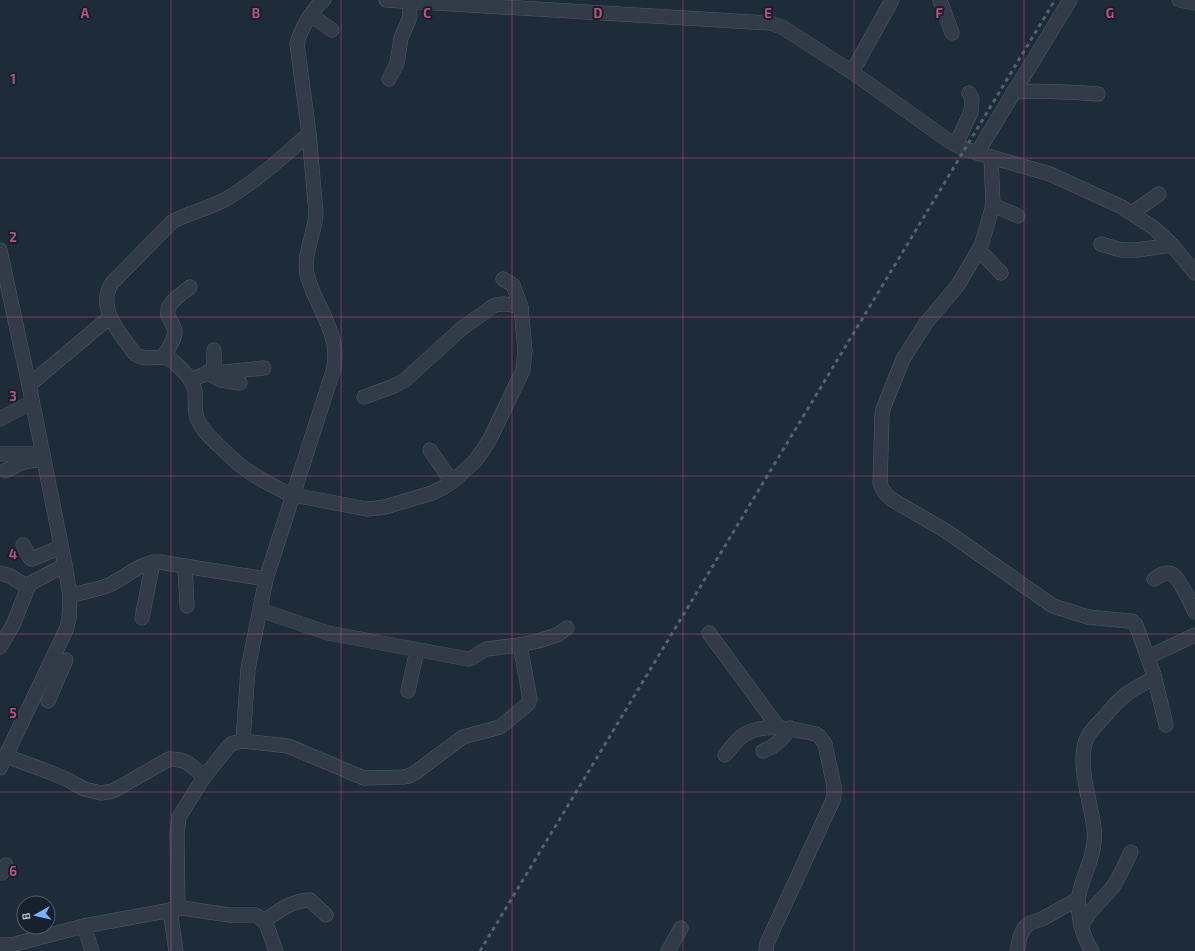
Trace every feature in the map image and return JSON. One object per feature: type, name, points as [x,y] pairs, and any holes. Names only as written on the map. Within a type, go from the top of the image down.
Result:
[{"type":"street","points":[[243,741],[248,669],[266,579],[334,368],[336,356],[332,335],[310,285],[307,273],[307,255],[316,220],[316,213],[309,134],[297,44],[301,30],[319,3],[324,0]]},
{"type":"street","points":[[386,0],[770,24],[782,27],[852,72],[949,141],[977,153],[1050,174],[1122,207],[1150,226],[1172,245],[1195,272]]},
{"type":"street","points":[[852,72],[892,0]]},
{"type":"street","points":[[940,0],[952,33]]},
{"type":"street","points":[[977,153],[1070,0]]},
{"type":"street","points":[[1179,0],[1195,3]]},
{"type":"street","points":[[389,79],[397,63],[401,38],[410,17],[409,1]]},
{"type":"street","points":[[311,15],[332,30]]},
{"type":"street","points":[[1014,92],[1026,91],[1098,94]]},
{"type":"street","points":[[956,144],[971,112],[972,99],[969,93]]},
{"type":"street","points":[[179,347],[164,356],[146,359],[138,357],[110,317],[106,306],[109,288],[112,283],[172,222],[180,217],[218,204],[256,180],[309,134]]},
{"type":"street","points":[[992,157],[993,205],[979,250],[958,285],[923,327],[901,364],[886,400],[882,416],[879,478],[882,489],[891,499],[946,531],[1053,606],[1088,617],[1132,621],[1136,625],[1151,666],[1166,725]]},
{"type":"street","points":[[1132,213],[1159,194]]},
{"type":"street","points":[[993,205],[1018,216]]},
{"type":"street","points":[[1101,244],[1121,250],[1137,250],[1172,245]]},
{"type":"street","points":[[0,250],[29,385],[70,596],[69,619],[52,675],[48,701]]},
{"type":"street","points":[[979,250],[1001,273]]},
{"type":"street","points":[[164,356],[174,361],[191,380],[195,391],[197,418],[200,425],[209,436],[248,471],[293,496],[367,509],[385,507],[432,493],[452,482],[475,461],[491,437],[523,370],[525,351],[521,307],[513,285],[503,279]]},
{"type":"street","points":[[164,356],[175,332],[167,310],[170,304],[190,287]]},
{"type":"street","points":[[364,397],[394,386],[405,380],[464,327],[493,306],[498,304],[508,304],[521,307]]},
{"type":"street","points":[[29,385],[110,317]]},
{"type":"street","points":[[207,374],[214,368],[214,350]]},
{"type":"street","points":[[191,380],[207,374],[264,368]]},
{"type":"street","points":[[207,374],[218,379],[240,383]]},
{"type":"street","points":[[0,419],[32,402]]},
{"type":"street","points":[[430,450],[452,482]]},
{"type":"street","points":[[0,454],[43,457]]},
{"type":"street","points":[[5,471],[23,462],[43,457]]},
{"type":"street","points":[[23,545],[32,559],[61,547]]},
{"type":"street","points":[[70,596],[109,585],[142,565],[153,562],[266,579]]},
{"type":"street","points":[[142,618],[153,562]]},
{"type":"street","points":[[0,647],[13,625],[28,587],[34,580],[65,565]]},
{"type":"street","points":[[185,566],[188,606]]},
{"type":"street","points":[[0,573],[10,576],[28,587]]},
{"type":"street","points":[[1154,579],[1166,573],[1172,574],[1176,577],[1195,612]]},
{"type":"street","points":[[260,610],[328,633],[468,659],[486,649],[520,645],[538,641],[557,635],[567,628]]},
{"type":"street","points":[[709,633],[784,728],[783,737],[772,748],[763,752]]},
{"type":"street","points":[[1151,666],[1195,635]]},
{"type":"street","points":[[176,951],[174,909],[177,824],[179,817],[204,777],[229,746],[233,743],[243,741],[293,748],[364,778],[409,776],[463,737],[500,727],[528,704],[530,699],[520,645]]},
{"type":"street","points":[[408,691],[417,650]]},
{"type":"street","points":[[66,660],[52,675],[3,762],[52,773],[84,789],[101,793],[112,791],[168,759],[179,759],[190,764],[204,777]]},
{"type":"street","points":[[1092,951],[1081,927],[1078,898],[1095,843],[1094,828],[1083,762],[1083,751],[1086,739],[1090,732],[1120,699],[1151,679],[1151,666]]},
{"type":"street","points":[[725,755],[744,734],[762,729],[784,728],[816,734],[822,739],[834,786],[833,800],[767,943],[766,951]]},
{"type":"street","points":[[1081,927],[1090,912],[1113,886],[1131,852]]},
{"type":"street","points":[[1017,951],[1020,937],[1024,928],[1030,923],[1078,898]]},
{"type":"street","points":[[264,921],[278,911],[304,900],[310,900],[326,915]]},
{"type":"street","points":[[0,945],[19,943],[84,926],[186,908],[229,915],[256,915],[264,921],[267,926],[276,951]]},
{"type":"street","points":[[84,926],[92,951]]},
{"type":"street","points":[[668,951],[681,928]]},
{"type":"railway","points":[[480,951],[1055,0]]}]
